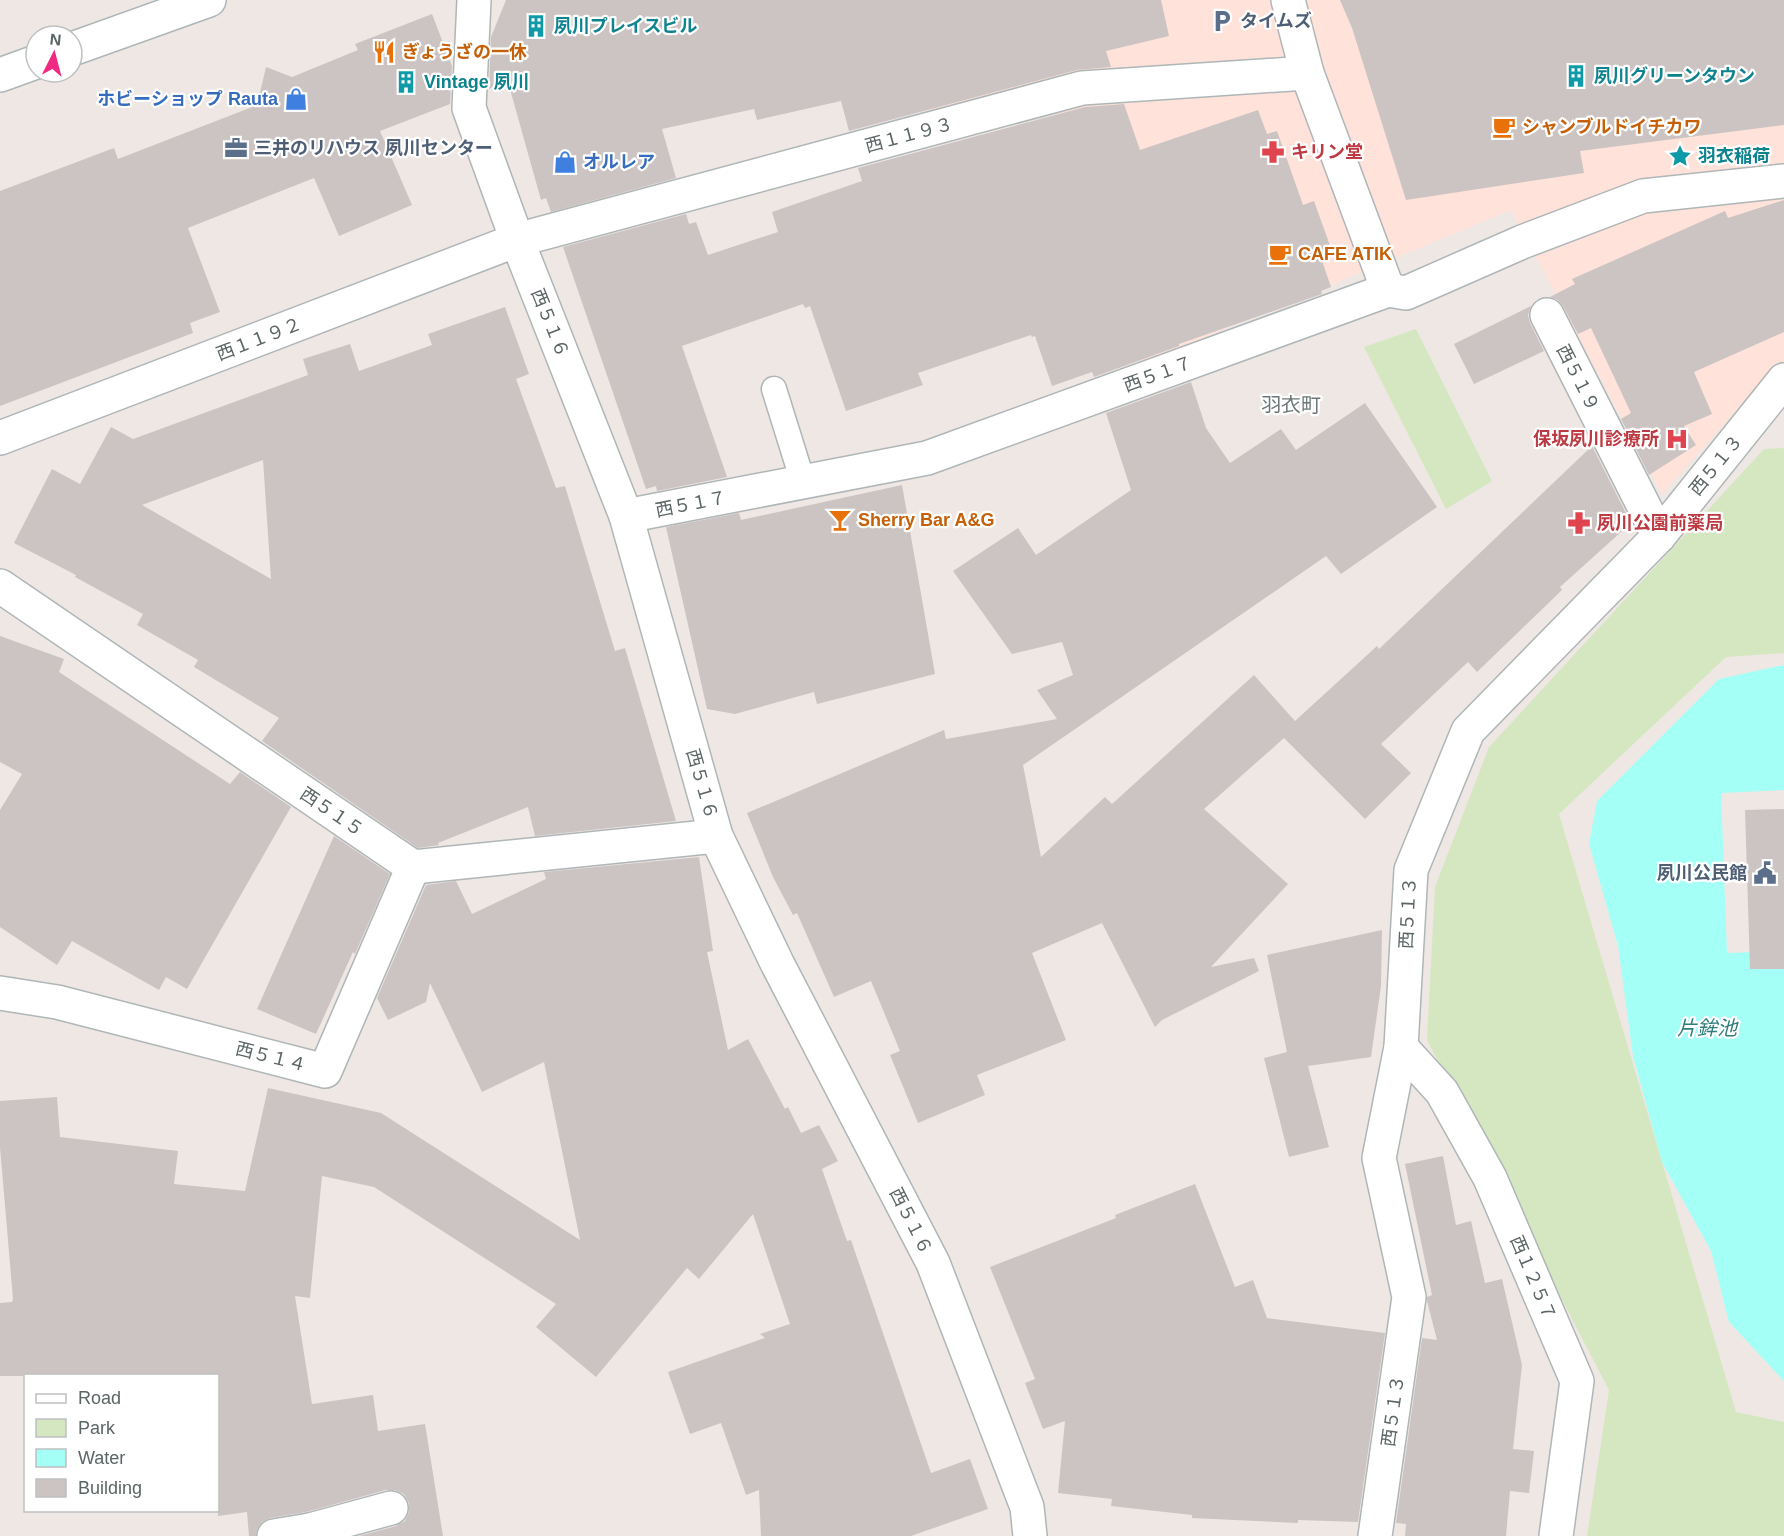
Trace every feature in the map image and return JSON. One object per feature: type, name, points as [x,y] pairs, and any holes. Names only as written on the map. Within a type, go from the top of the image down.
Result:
[{"type":"street","points":[[84,45],[209,0]]},
{"type":"street","name":"西５１６","points":[[474,0],[469,108],[517,240],[626,516],[716,836],[777,963],[933,1263],[1027,1507],[1030,1536]]},
{"type":"street","points":[[1288,0],[1307,73],[1388,290]]},
{"type":"street","points":[[0,75],[24,66]]},
{"type":"street","name":"西１１９３","points":[[517,240],[1082,88],[1307,73]]},
{"type":"street","name":"西５１７","points":[[626,516],[927,458],[1388,290],[1406,293],[1522,242],[1643,196],[1784,181]]},
{"type":"street","name":"西１１９２","points":[[0,438],[517,240]]},
{"type":"street","name":"西５１９","points":[[1547,315],[1659,536]]},
{"type":"street","name":"西５１３","points":[[1375,1536],[1409,1297],[1379,1158],[1401,1047],[1411,870],[1468,731],[1659,536],[1784,380]]},
{"type":"street","name":"西５１５","points":[[0,586],[413,867]]},
{"type":"street","points":[[413,867],[716,836]]},
{"type":"street","name":"西５１４","points":[[0,993],[57,1002],[325,1071],[413,867]]},
{"type":"street","name":"西１２５７","points":[[1401,1047],[1442,1092],[1490,1178],[1577,1380],[1556,1536]]},
{"type":"street","points":[[274,1536],[310,1533],[391,1508]]},
{"type":"lane","points":[[774,389],[803,482]]},
{"type":"shaded area","points":[[889,0],[1784,0],[1784,408],[1741,405],[1662,494],[1511,210],[1143,363],[1048,84],[926,111]]},
{"type":"green space","points":[[1416,329],[1492,481],[1446,509],[1364,347]]},
{"type":"green space","points":[[1784,448],[1784,653],[1726,657],[1559,814],[1736,1412],[1784,1422],[1784,1536],[1587,1536],[1609,1390],[1427,1040],[1435,887],[1489,747],[1764,449]]},
{"type":"water","name":"片鉾池","points":[[1784,665],[1784,790],[1721,793],[1727,953],[1784,951],[1784,1381],[1729,1322],[1711,1251],[1662,1162],[1633,1056],[1618,946],[1589,844],[1597,801],[1719,679]]},
{"type":"building","points":[[506,0],[1161,0],[1169,36],[1106,51],[1111,67],[1077,70],[849,131],[841,101],[757,120],[754,109],[662,129],[676,178],[551,212],[546,198],[541,200],[508,82],[489,89],[491,37]]},
{"type":"building","name":"夙川グリーンタウン","points":[[1340,0],[1784,0],[1784,125],[1580,151],[1584,173],[1406,200],[1352,28]]},
{"type":"building","points":[[432,14],[452,66],[450,104],[380,131],[412,205],[339,236],[314,178],[188,228],[220,312],[190,323],[193,333],[0,406],[0,191],[114,148],[118,159],[257,105],[266,67],[292,77],[358,50],[355,44]]},
{"type":"building","points":[[1124,104],[1140,150],[1258,110],[1267,134],[1277,131],[1303,205],[1314,201],[1333,254],[1321,258],[1331,287],[1321,291],[1322,294],[1179,344],[1179,346],[1094,377],[1092,372],[1052,386],[1035,336],[1031,335],[918,373],[923,385],[846,411],[810,306],[805,308],[803,304],[682,346],[727,477],[657,491],[656,486],[646,489],[563,247],[686,214],[689,224],[696,222],[708,255],[778,232],[772,212],[862,181],[858,168],[1085,107]]},
{"type":"building","points":[[1784,200],[1784,332],[1694,372],[1712,414],[1684,426],[1696,445],[1649,475],[1621,419],[1631,413],[1591,328],[1578,334],[1563,306],[1558,300],[1550,297],[1575,284],[1572,279],[1725,211],[1728,218]]},
{"type":"building","points":[[1531,306],[1528,315],[1530,323],[1544,351],[1474,384],[1454,344]]},
{"type":"building","points":[[505,307],[529,374],[516,379],[556,488],[565,486],[615,651],[625,648],[676,821],[535,836],[528,807],[438,843],[439,845],[418,848],[262,741],[279,718],[194,667],[198,660],[137,625],[143,614],[75,577],[76,575],[14,543],[52,469],[80,484],[111,427],[133,439],[308,375],[303,359],[350,344],[359,371],[432,345],[428,334]],"holes":[[[263,460],[271,579],[142,505]]]},
{"type":"building","points":[[1191,382],[1206,428],[1230,463],[1281,429],[1296,450],[1365,403],[1437,507],[1341,574],[1326,556],[1023,765],[1041,857],[1105,797],[1112,804],[1254,675],[1295,721],[1377,646],[1379,649],[1592,446],[1631,523],[1560,587],[1562,590],[1477,672],[1468,662],[1381,744],[1411,773],[1365,819],[1284,738],[1204,809],[1288,884],[1211,967],[1254,958],[1259,971],[1162,1020],[1155,1027],[1102,923],[1032,953],[1066,1040],[977,1075],[985,1095],[918,1123],[890,1055],[900,1051],[871,981],[834,997],[797,913],[793,915],[773,877],[747,813],[944,730],[946,739],[1057,719],[1037,690],[1073,675],[1062,642],[1012,654],[953,571],[1018,528],[1036,555],[1131,490],[1106,413]]},
{"type":"building","points":[[902,485],[935,674],[817,704],[814,692],[735,714],[707,709],[666,527],[739,513],[741,520]]},
{"type":"building","points":[[0,636],[64,659],[59,672],[230,784],[240,772],[291,807],[187,989],[166,977],[159,990],[72,941],[57,965],[0,927],[0,810],[22,774],[0,762]]},
{"type":"building","name":"夙川公民館","points":[[1784,809],[1784,969],[1750,969],[1745,810]]},
{"type":"building","points":[[334,836],[390,874],[355,954],[353,952],[316,1034],[257,1009]]},
{"type":"building","points":[[699,857],[713,951],[707,952],[728,1050],[748,1039],[785,1109],[788,1107],[801,1133],[819,1125],[838,1161],[822,1169],[847,1241],[851,1240],[931,1473],[970,1459],[988,1509],[911,1536],[761,1536],[759,1490],[746,1495],[721,1423],[690,1434],[668,1372],[765,1338],[760,1334],[790,1324],[753,1214],[699,1279],[687,1268],[596,1377],[536,1327],[556,1304],[374,1187],[322,1176],[310,1298],[295,1296],[312,1404],[373,1395],[378,1431],[425,1424],[443,1536],[359,1536],[396,1526],[405,1521],[409,1512],[409,1503],[404,1494],[395,1490],[386,1490],[306,1512],[270,1518],[262,1522],[257,1529],[256,1536],[249,1536],[247,1512],[218,1516],[219,1374],[0,1376],[0,1303],[12,1302],[13,1299],[0,1147],[0,1101],[57,1097],[60,1137],[178,1151],[174,1184],[245,1191],[268,1088],[381,1113],[580,1240],[544,1062],[482,1092],[430,983],[426,1002],[388,1020],[377,998],[426,885],[456,881],[472,914],[546,879],[544,872]]},
{"type":"building","points":[[1382,930],[1381,986],[1371,1057],[1308,1066],[1329,1147],[1289,1157],[1264,1058],[1287,1052],[1267,955]]},
{"type":"building","points":[[1443,1156],[1456,1225],[1471,1221],[1485,1283],[1502,1279],[1522,1365],[1513,1449],[1534,1451],[1529,1493],[1510,1491],[1506,1536],[1405,1536],[1406,1524],[1396,1523],[1422,1338],[1437,1340],[1427,1301],[1427,1297],[1432,1295],[1405,1164]]},
{"type":"building","points":[[1195,1184],[1235,1287],[1253,1280],[1267,1318],[1385,1333],[1358,1522],[1298,1520],[1298,1523],[1192,1518],[1192,1515],[1111,1506],[1112,1499],[1058,1493],[1065,1421],[1043,1429],[1025,1383],[1035,1379],[990,1267],[1116,1218],[1115,1215]]},
{"type":"place","name":"タイムズ","points":[[1222,21]]},
{"type":"place","name":"夙川プレイスビル","points":[[536,26]]},
{"type":"place","name":"ぎょうざの一休","points":[[384,52]]},
{"type":"place","name":"夙川グリーンタウン","points":[[1576,76]]},
{"type":"place","name":"Vintage 夙川","points":[[406,82]]},
{"type":"place","name":"ホビーショップ Rauta","points":[[296,99]]},
{"type":"place","name":"シャンブルドイチカワ","points":[[1504,127]]},
{"type":"place","name":"三井のリハウス 夙川センター","points":[[236,148]]},
{"type":"place","name":"キリン堂","points":[[1273,152]]},
{"type":"place","name":"羽衣稲荷","points":[[1680,156]]},
{"type":"place","name":"オルレア","points":[[565,162]]},
{"type":"place","name":"CAFE ATIK","points":[[1280,254]]},
{"type":"place","name":"保坂夙川診療所","points":[[1677,439]]},
{"type":"place","name":"Sherry Bar A&G","points":[[840,520]]},
{"type":"place","name":"夙川公園前薬局","points":[[1579,523]]},
{"type":"place","name":"夙川公民館","points":[[1765,873]]},
{"type":"district","name":"羽衣町","points":[[1291,405]]}]
